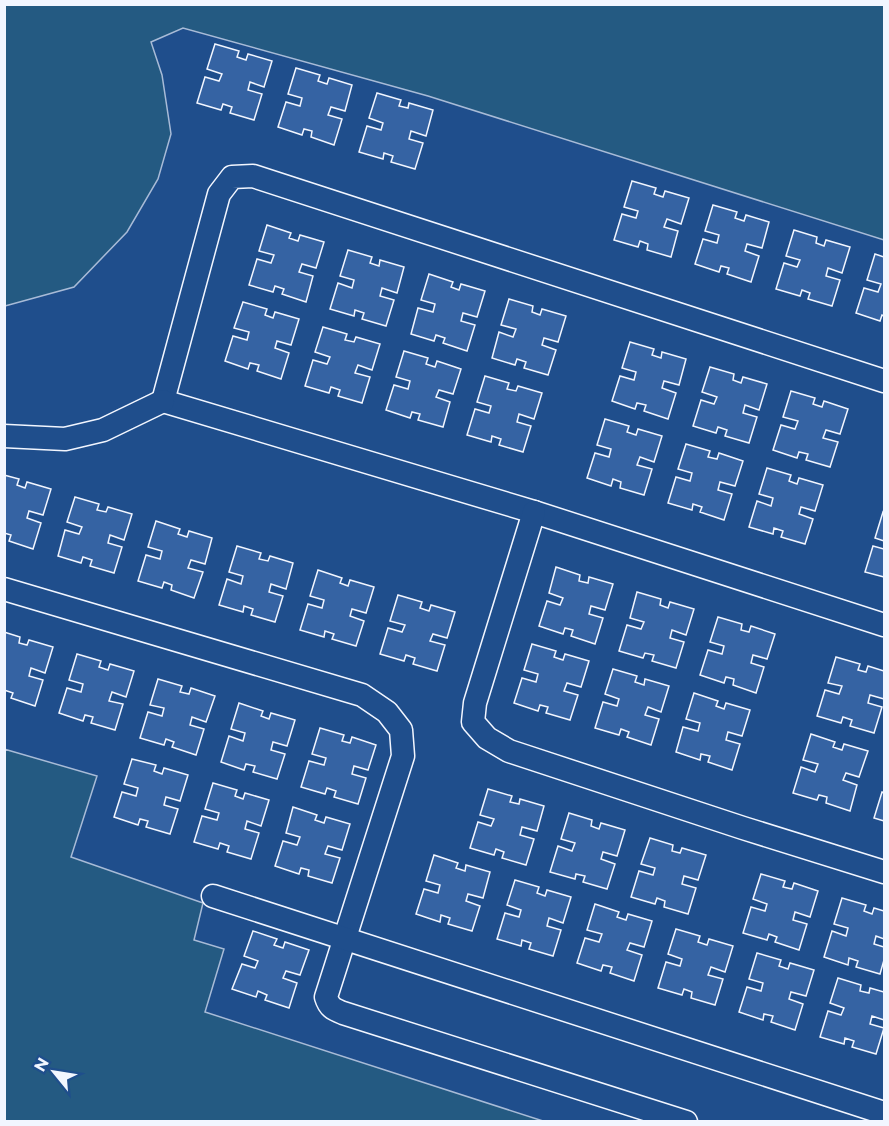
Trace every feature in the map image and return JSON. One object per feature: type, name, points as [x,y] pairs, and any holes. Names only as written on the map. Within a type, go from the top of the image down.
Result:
[{"type":"street","points":[[163,401],[219,194],[232,177],[253,177],[885,381]]},
{"type":"street","points":[[4,436],[65,439],[103,430],[163,401],[534,512],[885,625]]},
{"type":"street","points":[[534,512],[475,703],[473,722],[487,738],[509,751],[742,828],[885,872]]},
{"type":"street","points":[[4,589],[362,695],[387,712],[401,730],[403,756],[326,997],[332,1009],[686,1122]]},
{"type":"street","points":[[213,896],[885,1113]]},
{"type":"shaded area","points":[[5,4],[884,5],[884,240],[428,96],[183,28],[151,42],[162,75],[171,134],[158,179],[127,232],[74,287],[5,306]]},
{"type":"shaded area","points":[[4,749],[97,776],[71,857],[203,903],[194,940],[224,949],[205,1012],[543,1121],[5,1121]]},
{"type":"building","points":[[215,44],[239,51],[237,57],[246,60],[248,54],[272,61],[264,87],[250,82],[248,90],[262,94],[254,120],[230,113],[232,107],[223,104],[221,110],[197,103],[205,77],[219,81],[222,74],[207,69]]},
{"type":"building","points":[[296,68],[320,75],[318,81],[327,84],[329,78],[352,85],[345,111],[331,107],[328,115],[342,119],[334,145],[311,137],[312,131],[304,129],[302,135],[278,127],[286,102],[300,106],[302,98],[288,94]]},
{"type":"building","points":[[377,93],[401,100],[399,106],[408,108],[409,103],[433,110],[426,136],[411,131],[409,139],[423,143],[415,169],[391,162],[393,156],[384,153],[383,159],[359,152],[367,126],[381,130],[383,123],[369,118]]},
{"type":"building","points":[[632,181],[656,188],[654,194],[663,197],[665,191],[689,198],[681,224],[667,219],[664,227],[678,231],[671,257],[647,250],[648,244],[640,241],[638,247],[614,240],[622,214],[636,218],[638,211],[624,207]]},
{"type":"building","points":[[713,205],[737,212],[735,218],[744,221],[746,215],[769,222],[762,248],[747,244],[745,251],[759,256],[751,282],[727,274],[729,268],[721,266],[719,272],[695,264],[703,239],[717,243],[719,235],[705,231]]},
{"type":"building","points":[[267,225],[291,233],[289,238],[298,241],[300,235],[324,242],[316,268],[302,264],[299,272],[313,276],[306,302],[282,294],[284,289],[275,286],[273,292],[249,285],[257,259],[271,263],[274,255],[259,251]]},
{"type":"building","points":[[794,230],[817,237],[816,243],[824,246],[826,240],[850,247],[842,273],[828,268],[826,276],[840,280],[832,306],[808,299],[810,293],[802,290],[800,296],[776,289],[784,263],[797,267],[800,260],[786,256]]},
{"type":"building","points":[[348,250],[372,257],[370,263],[379,266],[380,260],[404,267],[397,293],[382,288],[380,296],[394,300],[386,326],[362,319],[364,313],[355,310],[354,316],[330,309],[338,283],[352,288],[354,280],[340,276]]},
{"type":"building","points":[[875,254],[884,257],[884,316],[882,315],[880,321],[856,313],[864,288],[878,292],[881,284],[867,280]]},
{"type":"building","points":[[429,274],[453,282],[451,287],[459,290],[461,284],[485,291],[477,317],[463,313],[461,321],[475,325],[467,351],[443,343],[445,338],[436,335],[434,341],[411,334],[418,308],[433,312],[435,304],[421,300]]},
{"type":"building","points":[[509,299],[533,306],[532,312],[540,315],[542,309],[566,316],[558,342],[544,338],[542,345],[556,350],[548,375],[524,368],[526,362],[517,359],[515,365],[492,358],[499,332],[513,337],[516,329],[501,325]]},
{"type":"building","points":[[243,302],[267,309],[265,315],[273,318],[275,312],[299,319],[291,345],[277,341],[275,348],[289,353],[281,379],[257,371],[259,365],[250,363],[248,369],[225,361],[233,336],[247,340],[249,332],[234,328]]},
{"type":"building","points":[[323,327],[347,334],[345,340],[354,342],[356,337],[380,344],[372,370],[358,365],[355,373],[370,377],[362,403],[338,396],[340,390],[331,387],[329,393],[305,386],[313,360],[327,364],[330,357],[315,352]]},
{"type":"building","points":[[630,342],[654,349],[652,355],[661,358],[662,352],[686,359],[679,385],[664,381],[662,388],[676,393],[668,419],[644,411],[646,405],[637,403],[635,409],[612,401],[620,376],[634,380],[636,372],[622,368]]},
{"type":"building","points":[[404,351],[428,358],[426,364],[435,367],[437,361],[461,369],[453,394],[439,390],[436,397],[450,402],[443,427],[418,420],[420,414],[412,412],[410,418],[386,410],[394,385],[408,389],[410,381],[396,377]]},
{"type":"building","points":[[710,367],[734,374],[733,380],[741,383],[743,377],[767,384],[759,410],[745,405],[743,413],[757,417],[749,443],[725,436],[727,430],[718,427],[716,433],[693,426],[701,400],[714,404],[717,397],[702,392]]},
{"type":"building","points":[[485,376],[509,383],[507,389],[516,391],[518,386],[542,393],[534,419],[519,414],[517,422],[531,426],[523,452],[499,445],[501,439],[492,436],[491,442],[467,435],[475,409],[489,413],[491,406],[477,402]]},
{"type":"building","points":[[791,391],[815,398],[813,404],[822,407],[824,401],[848,409],[840,434],[826,430],[823,438],[838,442],[830,467],[806,460],[808,454],[799,452],[797,458],[773,450],[781,425],[795,429],[798,421],[783,417]]},
{"type":"building","points":[[605,419],[629,426],[627,432],[636,435],[638,429],[662,436],[654,462],[640,457],[637,465],[652,469],[644,495],[620,488],[621,482],[613,479],[611,486],[587,478],[595,453],[609,457],[611,449],[597,445]]},
{"type":"building","points":[[686,444],[710,451],[708,457],[717,459],[719,453],[743,461],[735,486],[720,482],[718,490],[732,494],[724,520],[700,512],[702,507],[693,504],[692,510],[668,503],[676,477],[690,481],[692,473],[678,469]]},
{"type":"building","points":[[767,468],[791,475],[789,481],[797,484],[799,478],[823,485],[815,511],[801,507],[799,514],[813,519],[805,544],[781,537],[783,531],[774,528],[773,534],[749,527],[757,501],[771,506],[773,498],[759,494]]},
{"type":"building","points":[[4,475],[19,479],[17,485],[25,488],[27,482],[51,489],[43,515],[29,511],[27,518],[41,523],[33,549],[9,541],[11,535],[4,533]]},
{"type":"building","points":[[75,497],[99,504],[97,510],[106,512],[108,507],[132,514],[124,540],[110,535],[108,543],[122,547],[114,573],[90,566],[92,560],[83,557],[81,563],[58,556],[65,530],[79,534],[82,527],[67,522]]},
{"type":"building","points":[[884,513],[884,541],[875,538]]},
{"type":"building","points":[[156,521],[180,529],[178,534],[187,537],[189,531],[212,538],[205,564],[191,560],[188,568],[203,572],[194,598],[171,590],[172,585],[164,582],[162,588],[138,581],[146,555],[160,559],[162,551],[148,547]]},
{"type":"building","points":[[237,546],[261,553],[259,559],[268,561],[270,556],[293,563],[286,589],[271,584],[269,592],[283,596],[275,622],[251,615],[253,609],[244,606],[243,612],[219,605],[227,579],[241,584],[243,576],[229,572]]},
{"type":"building","points":[[873,546],[884,549],[884,577],[865,572]]},
{"type":"building","points":[[556,567],[580,575],[579,581],[588,583],[589,577],[613,584],[605,610],[591,606],[589,614],[603,618],[595,644],[571,636],[573,630],[565,628],[563,634],[539,626],[547,601],[560,605],[563,598],[549,593]]},
{"type":"building","points":[[318,570],[342,578],[340,583],[348,586],[350,580],[374,587],[366,613],[352,609],[350,616],[364,621],[356,646],[332,639],[334,634],[325,631],[324,637],[300,630],[308,604],[322,608],[324,600],[310,596]]},
{"type":"building","points":[[637,592],[661,599],[660,605],[668,608],[670,602],[694,609],[686,635],[672,630],[670,638],[684,642],[676,668],[652,661],[654,655],[645,653],[643,658],[619,651],[627,625],[641,629],[644,622],[630,618]]},
{"type":"building","points":[[398,595],[422,602],[420,608],[429,611],[431,605],[455,612],[447,638],[433,634],[430,641],[445,645],[437,671],[413,664],[415,658],[406,655],[404,661],[380,654],[388,628],[402,632],[405,625],[390,621]]},
{"type":"building","points":[[718,617],[742,624],[741,630],[749,632],[751,626],[775,634],[767,659],[753,655],[751,663],[764,667],[756,693],[733,685],[734,679],[726,677],[724,683],[700,675],[708,650],[722,654],[724,646],[710,642]]},
{"type":"building","points":[[4,632],[20,637],[19,643],[27,645],[29,640],[53,647],[45,673],[31,668],[29,676],[43,680],[35,706],[11,698],[13,693],[4,690]]},
{"type":"building","points":[[532,644],[556,651],[554,657],[563,660],[565,654],[589,661],[581,687],[567,683],[564,691],[578,695],[570,720],[546,713],[548,707],[540,705],[538,711],[514,703],[522,678],[536,682],[538,674],[524,670]]},
{"type":"building","points":[[77,654],[101,661],[99,667],[108,670],[110,664],[134,671],[126,697],[112,692],[109,701],[123,704],[115,730],[91,723],[93,717],[85,715],[83,721],[59,713],[67,688],[81,692],[83,684],[69,680]]},
{"type":"building","points":[[836,657],[860,664],[858,670],[866,672],[868,666],[884,671],[884,699],[870,695],[868,703],[882,707],[874,733],[850,726],[852,720],[843,717],[841,723],[817,716],[825,690],[839,694],[842,686],[828,683]]},
{"type":"building","points":[[613,669],[637,676],[635,682],[644,685],[645,679],[669,686],[661,712],[648,707],[645,715],[659,719],[651,745],[627,737],[629,732],[621,729],[619,735],[595,728],[603,702],[617,706],[619,699],[605,694]]},
{"type":"building","points":[[158,679],[182,686],[180,692],[189,694],[191,688],[215,696],[206,722],[192,717],[190,725],[204,729],[196,755],[172,747],[174,742],[166,739],[164,745],[140,738],[148,712],[162,716],[164,708],[150,705]]},
{"type":"building","points":[[694,693],[718,701],[716,706],[724,709],[726,703],[750,710],[742,736],[728,732],[726,740],[740,744],[732,770],[708,762],[710,756],[701,754],[700,760],[676,752],[683,727],[698,731],[700,723],[686,719]]},
{"type":"building","points":[[239,703],[263,711],[261,716],[269,719],[271,713],[295,720],[287,746],[273,742],[271,750],[285,754],[277,779],[253,772],[255,766],[246,764],[244,770],[221,762],[229,736],[243,741],[245,733],[231,729]]},
{"type":"building","points":[[320,728],[344,735],[342,741],[350,743],[352,737],[376,745],[368,770],[354,766],[352,774],[366,778],[358,804],[334,797],[336,791],[327,788],[325,794],[301,787],[309,761],[324,765],[326,758],[312,754]]},
{"type":"building","points":[[811,734],[835,742],[833,747],[842,750],[844,744],[868,751],[859,777],[846,773],[843,780],[857,785],[850,811],[826,803],[827,797],[819,795],[817,800],[793,793],[801,767],[815,772],[818,764],[803,760]]},
{"type":"building","points":[[132,759],[156,765],[154,771],[162,774],[164,768],[188,775],[180,801],[166,797],[164,805],[178,809],[170,834],[146,827],[148,821],[140,819],[138,825],[114,817],[122,792],[136,796],[138,788],[124,784]]},
{"type":"building","points":[[213,783],[237,790],[235,796],[243,799],[245,793],[269,800],[261,826],[247,821],[245,829],[259,833],[251,859],[227,852],[229,846],[220,843],[218,849],[194,842],[202,816],[217,820],[219,813],[205,809]]},
{"type":"building","points":[[488,789],[512,796],[510,802],[519,804],[520,799],[544,806],[537,831],[522,827],[520,835],[534,839],[526,865],[502,858],[504,852],[496,849],[494,855],[470,848],[478,822],[491,826],[494,819],[480,815]]},
{"type":"building","points":[[882,792],[884,793],[884,821],[874,818]]},
{"type":"building","points":[[293,807],[317,815],[315,820],[324,823],[326,817],[350,824],[342,850],[328,846],[325,854],[340,858],[332,883],[308,876],[309,870],[301,868],[299,874],[275,866],[283,841],[297,845],[300,837],[286,833]]},
{"type":"building","points":[[569,813],[592,820],[591,826],[599,829],[601,823],[625,830],[617,856],[603,852],[601,859],[615,864],[607,889],[583,882],[585,876],[576,874],[575,879],[550,872],[558,846],[572,851],[575,843],[561,839]]},
{"type":"building","points":[[650,838],[673,845],[672,851],[680,853],[682,848],[706,855],[698,880],[684,876],[682,884],[696,888],[688,914],[664,907],[665,901],[657,898],[655,904],[631,897],[639,871],[653,875],[655,868],[641,864]]},
{"type":"building","points":[[434,855],[458,863],[456,868],[465,871],[466,865],[490,872],[483,898],[468,894],[466,901],[480,906],[472,931],[448,924],[450,918],[441,915],[440,922],[416,914],[424,889],[438,893],[440,885],[426,881]]},
{"type":"building","points":[[761,874],[785,881],[783,887],[792,889],[794,883],[818,891],[810,917],[795,912],[793,920],[807,924],[799,950],[775,942],[777,937],[769,934],[767,940],[743,933],[751,907],[765,911],[767,904],[753,899]]},
{"type":"building","points":[[515,880],[539,887],[537,893],[545,896],[547,890],[571,897],[563,923],[549,918],[547,926],[561,930],[553,956],[529,949],[531,943],[522,940],[521,946],[497,939],[505,913],[519,917],[521,910],[507,905]]},
{"type":"building","points":[[842,898],[866,905],[864,911],[872,914],[874,908],[884,911],[884,939],[876,936],[874,944],[884,947],[884,960],[880,974],[856,967],[858,961],[849,958],[848,965],[824,957],[832,931],[846,936],[848,928],[834,924]]},
{"type":"building","points":[[595,904],[619,912],[617,917],[626,920],[628,914],[652,921],[644,947],[630,943],[627,950],[642,955],[634,981],[610,973],[612,967],[603,965],[601,971],[577,963],[585,938],[599,942],[602,934],[587,930]]},
{"type":"building","points":[[676,929],[700,936],[698,942],[707,945],[709,939],[733,946],[725,972],[711,967],[708,975],[723,979],[715,1005],[691,998],[692,992],[684,989],[682,995],[658,988],[666,962],[680,966],[682,959],[668,954]]},
{"type":"building","points":[[253,931],[277,939],[274,945],[283,948],[285,942],[309,950],[300,975],[286,971],[283,978],[297,983],[289,1008],[265,1000],[267,995],[258,991],[256,997],[232,989],[242,964],[255,968],[258,961],[244,956]]},
{"type":"building","points":[[757,953],[781,960],[779,966],[788,969],[790,963],[814,970],[806,996],[791,992],[789,999],[803,1004],[795,1030],[771,1022],[773,1016],[764,1014],[763,1020],[739,1012],[747,987],[761,991],[763,983],[749,979]]},
{"type":"building","points":[[838,978],[861,985],[860,991],[869,993],[870,988],[884,992],[884,1020],[872,1016],[870,1024],[884,1028],[876,1054],[852,1047],[854,1041],[845,1038],[844,1044],[820,1037],[828,1011],[841,1015],[844,1008],[830,1003]]}]
